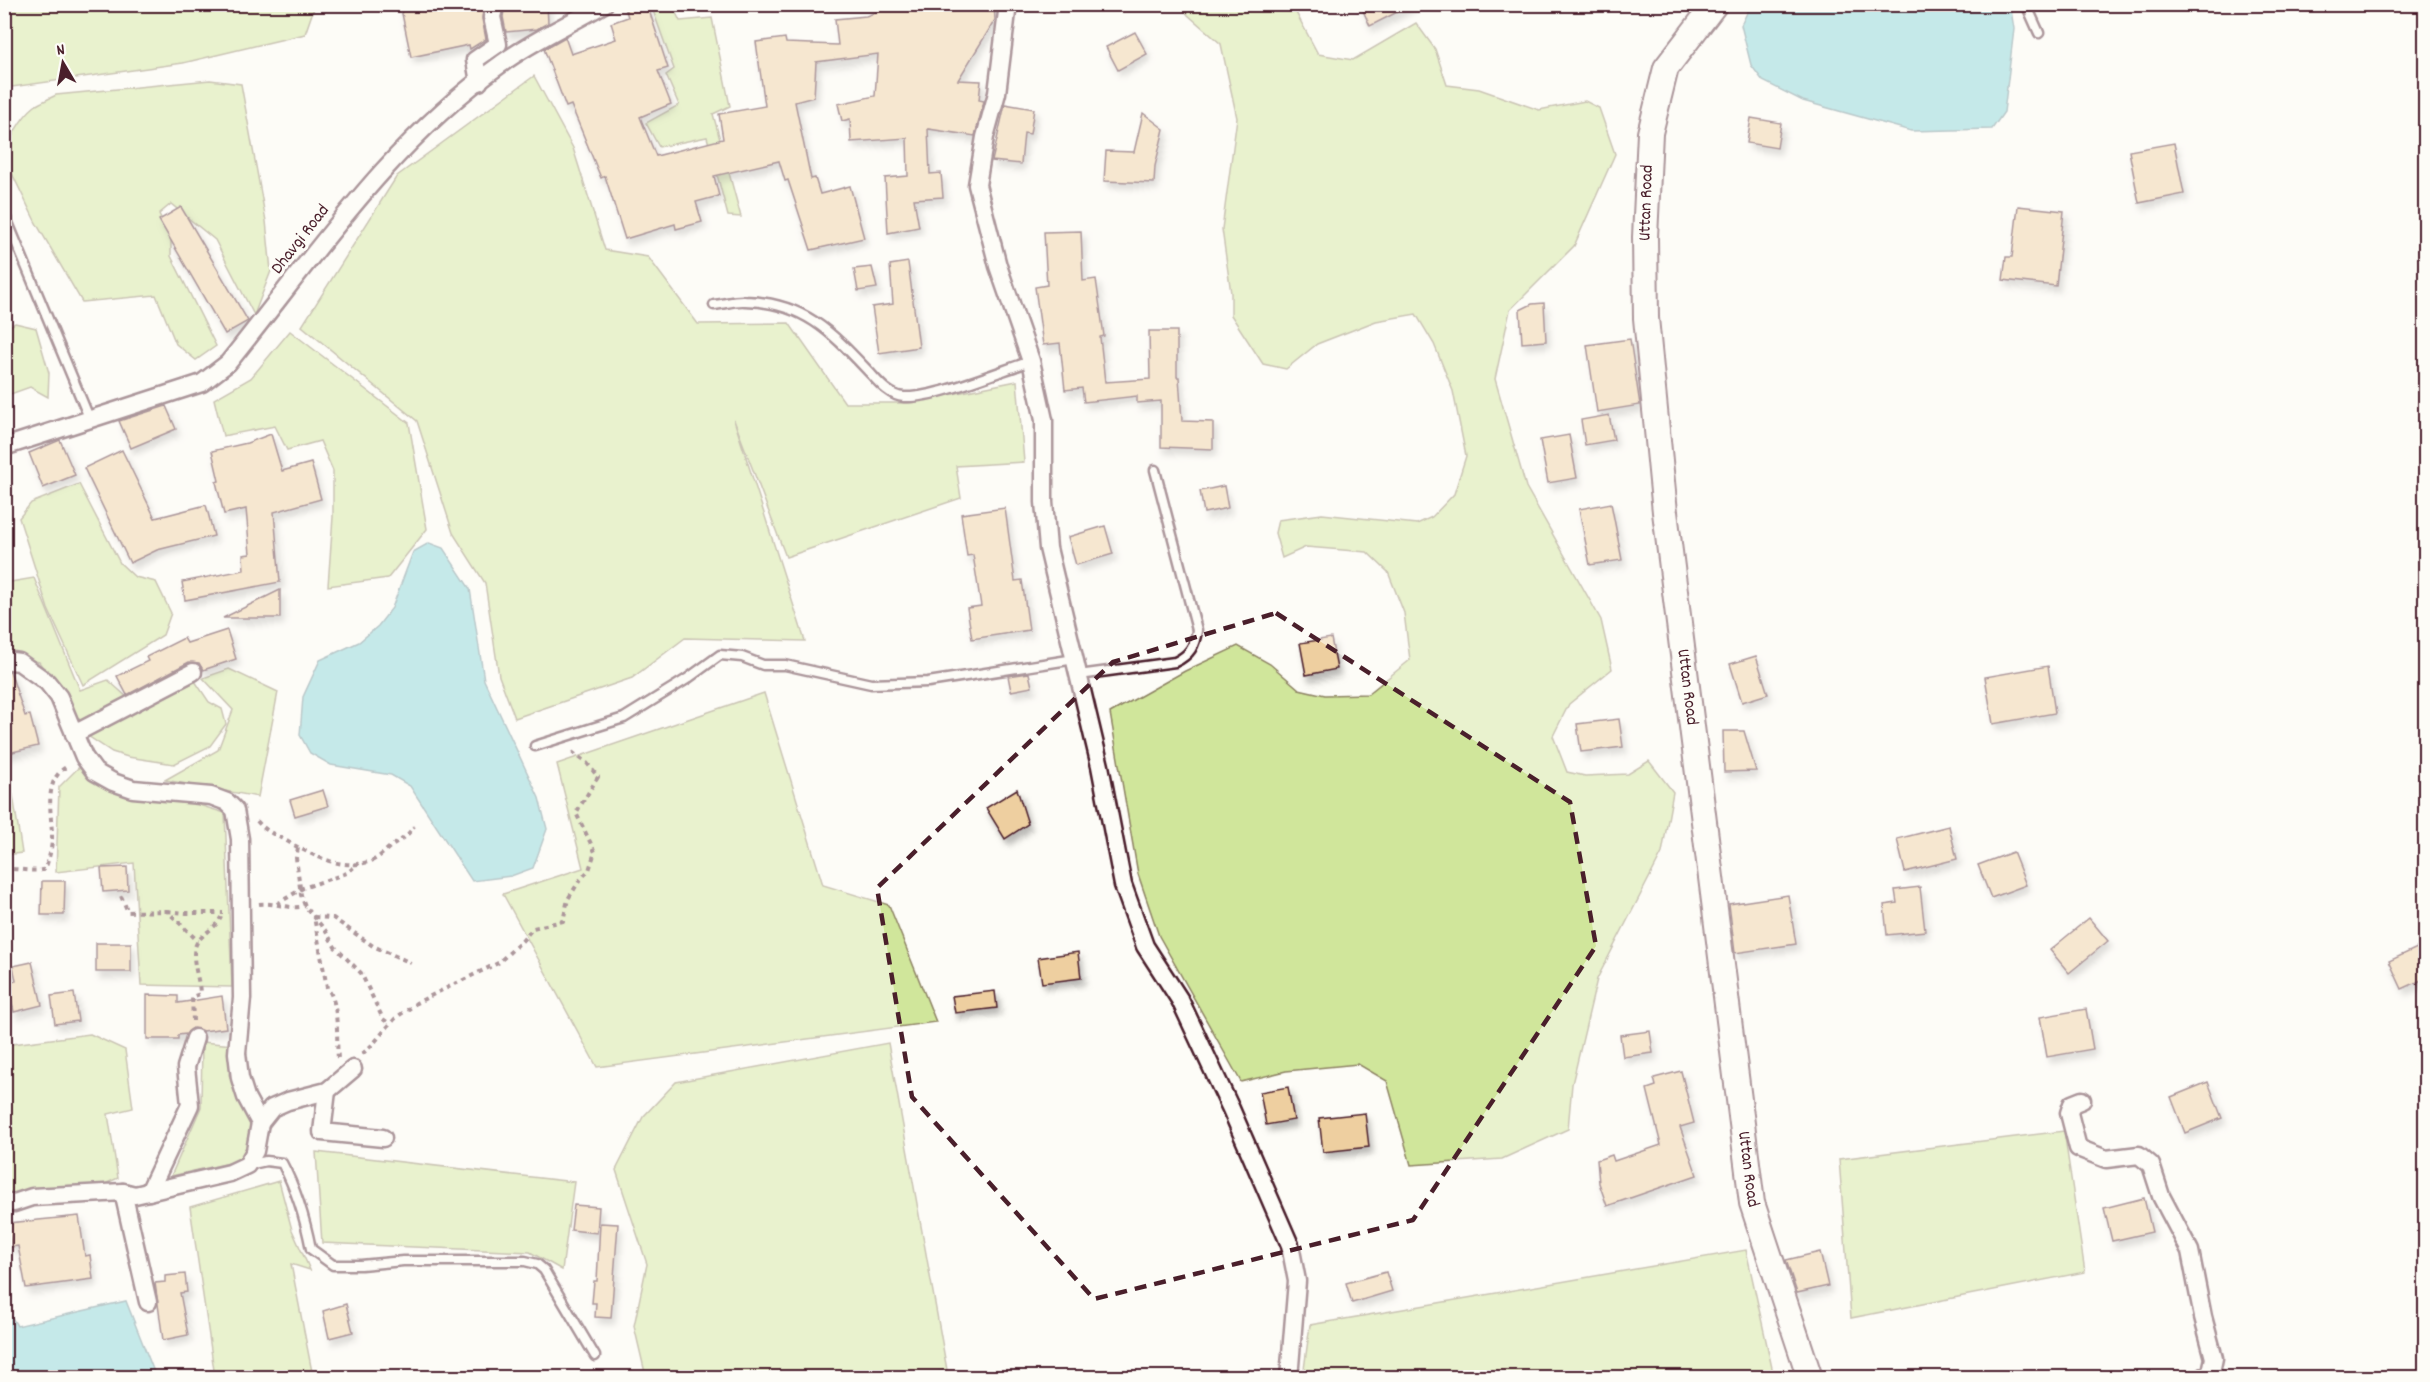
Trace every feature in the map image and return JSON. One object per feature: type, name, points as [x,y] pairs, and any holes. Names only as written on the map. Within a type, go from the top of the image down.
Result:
[{"type":"main road","name":"Uttan Road","points":[[1715,4],[1666,68],[1650,134],[1645,237],[1646,318],[1665,512],[1752,1203],[1810,1377]]},
{"type":"street","points":[[479,82],[475,60],[498,44],[492,17],[495,4]]},
{"type":"street","name":"Dhavgi Road","points":[[4,447],[202,383],[228,363],[371,182],[422,129],[501,63],[604,4]]},
{"type":"street","points":[[1008,4],[997,93],[977,185],[998,266],[1031,361],[1044,420],[1044,502],[1048,548],[1076,658],[1123,885],[1145,946],[1180,1000],[1231,1109],[1290,1245],[1297,1281],[1289,1377]]},
{"type":"street","points":[[4,660],[19,662],[47,682],[59,697],[84,757],[95,772],[133,789],[211,796],[227,802],[235,810],[238,821],[242,998],[237,1053],[240,1078],[246,1097],[260,1123]]},
{"type":"street","points":[[74,734],[193,672]]},
{"type":"street","points":[[149,1192],[190,1105],[186,1067],[195,1038]]},
{"type":"street","points":[[4,1201],[14,1203],[32,1197],[123,1192],[135,1195],[230,1173],[248,1165],[255,1150],[260,1123],[272,1108],[333,1086],[353,1069]]},
{"type":"street","points":[[333,1086],[321,1132],[383,1138]]},
{"type":"street","points":[[2082,1100],[2072,1104],[2069,1113],[2078,1148],[2106,1159],[2139,1155],[2151,1165],[2161,1196],[2190,1251],[2214,1358],[2211,1372],[2203,1377]]},
{"type":"street","points":[[123,1192],[135,1253],[148,1302]]},
{"type":"lane","points":[[2026,4],[2039,33]]},
{"type":"lane","points":[[4,213],[90,421]]},
{"type":"lane","points":[[714,305],[744,300],[781,306],[808,316],[839,341],[884,388],[901,397],[921,397],[1031,361]]},
{"type":"lane","points":[[1079,675],[1175,662],[1186,657],[1195,645],[1197,630],[1155,470]]},
{"type":"lane","points":[[535,746],[557,741],[624,718],[687,679],[720,655],[742,657],[763,665],[785,665],[871,684],[928,682],[1076,658]]},
{"type":"lane","points":[[248,1165],[266,1161],[282,1163],[294,1186],[307,1225],[311,1249],[333,1265],[403,1261],[525,1261],[537,1264],[552,1282],[595,1356]]},
{"type":"path","points":[[353,1069],[360,1056],[382,1037],[390,1024],[417,1003],[498,963],[533,928],[563,921],[568,899],[589,870],[595,852],[576,813],[598,777],[587,763],[557,741]]},
{"type":"path","points":[[4,869],[28,868],[39,871],[45,869],[50,858],[52,842],[50,796],[53,781],[61,770],[84,757]]},
{"type":"path","points":[[254,817],[265,829],[326,862],[370,861],[400,843],[414,826]]},
{"type":"path","points":[[298,848],[296,858],[300,890],[305,906],[325,930],[335,947],[361,973],[383,1019],[390,1024]]},
{"type":"path","points":[[277,904],[322,880],[347,873],[360,862]]},
{"type":"path","points":[[121,896],[128,912],[222,913],[251,905],[277,904],[291,909],[305,906]]},
{"type":"path","points":[[167,911],[198,941],[194,948],[200,994],[192,997],[191,1011],[195,1038]]},
{"type":"path","points":[[314,917],[333,918],[344,928],[373,946],[411,963]]},
{"type":"path","points":[[314,917],[327,988],[333,995],[338,1036],[333,1086]]},
{"type":"highlighted area","points":[[1276,613],[1570,802],[1596,946],[1413,1220],[1094,1299],[912,1097],[877,888],[1113,662]]},
{"type":"green space","points":[[4,5],[315,5],[305,34],[183,63],[5,88]]},
{"type":"green space","points":[[651,5],[672,5],[680,21],[712,18],[730,106],[713,114],[741,217],[728,216],[707,137],[659,147],[646,123],[679,105],[666,75],[674,69]]},
{"type":"green space","points":[[1181,5],[1292,5],[1318,54],[1353,60],[1416,23],[1435,49],[1447,85],[1479,89],[1539,110],[1585,101],[1599,108],[1615,154],[1574,246],[1510,310],[1495,379],[1526,487],[1601,620],[1612,669],[1569,704],[1553,736],[1567,772],[1585,776],[1628,774],[1649,761],[1673,792],[1662,853],[1597,979],[1572,1084],[1568,1129],[1502,1159],[1411,1165],[1387,1081],[1358,1064],[1286,1071],[1241,1082],[1159,936],[1138,874],[1110,713],[1185,671],[1238,646],[1270,664],[1299,689],[1325,695],[1368,694],[1410,660],[1404,613],[1388,572],[1367,552],[1306,547],[1282,558],[1275,533],[1278,520],[1322,514],[1417,524],[1432,517],[1454,494],[1466,456],[1453,391],[1434,344],[1416,314],[1376,321],[1317,344],[1286,369],[1263,364],[1231,315],[1231,293],[1222,229],[1237,118],[1221,44],[1188,15]]},
{"type":"green space","points":[[534,76],[573,148],[605,250],[648,257],[698,324],[789,323],[845,403],[908,403],[1017,381],[1024,462],[956,466],[961,498],[786,557],[734,420],[805,641],[685,638],[632,678],[515,718],[499,676],[485,583],[453,533],[417,421],[302,326],[397,176]]},
{"type":"green space","points":[[210,80],[241,84],[266,221],[271,271],[254,315],[215,240],[171,204],[159,214],[171,237],[171,256],[216,346],[196,360],[176,344],[156,295],[82,302],[36,223],[5,159],[11,138],[25,116],[35,106],[56,95]]},
{"type":"green space","points":[[15,323],[36,328],[49,373],[48,397],[30,387],[5,396],[5,329]]},
{"type":"green space","points":[[290,331],[409,423],[427,529],[388,578],[328,586],[333,517],[333,471],[320,441],[287,450],[275,426],[223,436],[214,399],[251,378]]},
{"type":"green space","points":[[79,484],[120,563],[135,577],[156,582],[171,613],[163,635],[83,685],[48,609],[19,518],[31,503]]},
{"type":"green space","points":[[34,578],[80,690],[108,680],[128,698],[80,721],[39,662],[5,654],[5,583]]},
{"type":"green space","points":[[229,669],[278,692],[258,797],[165,780],[218,750],[233,710],[203,678]]},
{"type":"green space","points":[[193,678],[209,702],[222,709],[226,724],[210,746],[174,764],[128,757],[112,752],[88,736]]},
{"type":"green space","points":[[764,693],[823,885],[889,905],[936,1022],[597,1067],[503,894],[583,868],[557,764]]},
{"type":"green space","points":[[78,768],[225,813],[232,987],[141,985],[134,863],[56,872],[59,787]]},
{"type":"green space","points":[[13,795],[22,853],[5,855],[5,797]]},
{"type":"green space","points":[[90,1034],[125,1050],[133,1108],[108,1114],[118,1178],[83,1194],[5,1198],[5,1045]]},
{"type":"green space","points":[[202,1042],[233,1045],[229,1075],[251,1122],[243,1160],[171,1176],[201,1107]]},
{"type":"green space","points":[[888,1043],[947,1370],[902,1378],[646,1377],[634,1326],[647,1264],[616,1170],[643,1117],[676,1082]]},
{"type":"green space","points":[[2064,1131],[2085,1272],[1851,1318],[1839,1159]]},
{"type":"green space","points":[[316,1152],[574,1182],[562,1270],[530,1252],[322,1243]]},
{"type":"green space","points":[[279,1181],[292,1230],[310,1270],[291,1264],[313,1377],[215,1377],[190,1207]]},
{"type":"green space","points":[[1746,1250],[1774,1377],[1303,1377],[1310,1325]]},
{"type":"water","points":[[1751,5],[2008,5],[2014,29],[2004,112],[1992,129],[1911,131],[1803,101],[1763,81],[1751,65],[1741,25]]},
{"type":"water","points":[[429,543],[443,548],[470,589],[484,680],[539,798],[547,829],[533,868],[511,876],[472,881],[410,786],[391,775],[331,765],[310,753],[300,735],[303,697],[320,660],[359,642],[378,626],[392,608],[413,552]]},
{"type":"water","points":[[126,1301],[156,1377],[5,1377],[5,1306],[17,1326]]},
{"type":"building","points":[[400,4],[484,4],[482,19],[486,39],[470,49],[469,45],[411,57]]},
{"type":"building","points":[[505,4],[547,4],[548,23],[537,29],[506,32],[503,17]]},
{"type":"building","points":[[624,4],[647,4],[668,68],[658,71],[671,104],[640,117],[656,156],[723,139],[719,114],[765,106],[756,42],[785,38],[786,43],[838,45],[835,19],[866,16],[899,4],[994,4],[995,20],[958,80],[981,81],[979,100],[984,101],[975,136],[928,129],[930,174],[941,173],[943,197],[914,199],[919,227],[888,233],[885,178],[908,176],[907,138],[851,142],[850,119],[842,121],[838,104],[875,96],[878,54],[816,62],[814,97],[795,102],[811,179],[815,178],[820,194],[850,186],[864,238],[811,250],[788,180],[785,181],[779,161],[714,176],[719,196],[696,202],[702,222],[676,229],[675,224],[625,239],[605,176],[601,178],[571,105],[566,107],[544,49],[565,37],[571,54],[616,39],[611,23],[628,17]]},
{"type":"building","points":[[1360,4],[1413,4],[1370,26]]},
{"type":"building","points":[[1135,32],[1147,54],[1118,70],[1106,47]]},
{"type":"building","points":[[1005,104],[1034,109],[1030,134],[1024,133],[1021,164],[992,161]]},
{"type":"building","points":[[1143,113],[1164,129],[1155,166],[1154,183],[1104,181],[1106,151],[1134,152]]},
{"type":"building","points":[[1751,118],[1781,123],[1777,148],[1747,143]]},
{"type":"building","points":[[2174,143],[2184,194],[2139,203],[2129,151]]},
{"type":"building","points":[[2018,206],[2064,211],[2056,286],[2003,280],[2006,257],[2012,257]]},
{"type":"building","points":[[181,207],[248,321],[225,334],[159,220]]},
{"type":"building","points":[[1081,231],[1083,281],[1096,279],[1104,336],[1100,337],[1105,382],[1150,379],[1149,331],[1177,331],[1177,377],[1179,377],[1182,421],[1213,422],[1213,449],[1161,447],[1161,401],[1137,403],[1137,396],[1084,402],[1082,388],[1065,390],[1060,343],[1043,345],[1035,287],[1047,285],[1044,232]]},
{"type":"building","points":[[908,262],[919,347],[879,353],[872,307],[893,304],[890,265]]},
{"type":"building","points":[[872,267],[877,288],[858,291],[854,269]]},
{"type":"building","points":[[1544,303],[1546,341],[1522,343],[1520,310],[1532,304]]},
{"type":"building","points":[[1630,339],[1640,405],[1597,412],[1587,345]]},
{"type":"building","points":[[166,406],[176,429],[131,448],[119,421]]},
{"type":"building","points":[[1609,415],[1614,440],[1585,445],[1581,420]]},
{"type":"building","points":[[271,434],[282,471],[311,463],[321,499],[274,512],[280,582],[185,600],[182,582],[244,570],[243,555],[250,554],[246,509],[224,514],[216,482],[219,481],[212,451],[247,443]]},
{"type":"building","points":[[1569,435],[1577,478],[1548,483],[1540,440]]},
{"type":"building","points":[[60,440],[75,475],[43,488],[29,453]]},
{"type":"building","points":[[122,450],[155,518],[206,505],[214,536],[157,550],[130,563],[84,468]]},
{"type":"building","points":[[1224,486],[1228,508],[1204,513],[1200,491]]},
{"type":"building","points":[[1611,503],[1622,560],[1590,565],[1579,509]]},
{"type":"building","points":[[1005,508],[1015,581],[1022,580],[1029,630],[972,639],[967,608],[981,606],[973,555],[967,556],[961,514]]},
{"type":"building","points":[[1105,526],[1113,554],[1076,565],[1068,537]]},
{"type":"building","points":[[280,590],[280,618],[223,618]]},
{"type":"building","points":[[227,630],[236,659],[203,670],[199,663],[189,662],[127,695],[117,676],[148,661],[146,657],[184,638],[187,643]]},
{"type":"building","points":[[1331,638],[1337,669],[1306,675],[1300,643]]},
{"type":"building","points":[[1756,656],[1768,694],[1742,702],[1730,664]]},
{"type":"building","points":[[2048,666],[2055,713],[1993,724],[1985,677]]},
{"type":"building","points":[[4,671],[10,671],[25,716],[30,715],[38,746],[4,754]]},
{"type":"building","points":[[1029,673],[1032,687],[1011,691],[1008,676]]},
{"type":"building","points":[[1619,719],[1623,747],[1581,752],[1577,724]]},
{"type":"building","points":[[1723,731],[1744,731],[1756,771],[1724,772]]},
{"type":"building","points":[[1017,789],[1028,824],[1005,839],[986,808]]},
{"type":"building","points":[[323,790],[328,806],[295,816],[290,800]]},
{"type":"building","points":[[1949,826],[1957,859],[1905,872],[1897,839]]},
{"type":"building","points":[[2013,852],[2026,885],[1991,898],[1978,865]]},
{"type":"building","points":[[127,867],[128,890],[103,892],[101,868]]},
{"type":"building","points":[[42,881],[65,881],[64,915],[41,915]]},
{"type":"building","points":[[1920,887],[1925,931],[1887,935],[1884,905],[1897,903],[1895,890]]},
{"type":"building","points":[[1788,895],[1796,944],[1735,953],[1729,904]]},
{"type":"building","points":[[2089,918],[2108,941],[2069,973],[2050,950]]},
{"type":"building","points":[[96,943],[131,943],[131,972],[96,972]]},
{"type":"building","points":[[2419,947],[2426,960],[2426,978],[2402,989],[2389,961]]},
{"type":"building","points":[[1078,952],[1081,978],[1042,983],[1038,958]]},
{"type":"building","points":[[32,962],[42,1005],[14,1012],[8,983],[16,981],[13,966]]},
{"type":"building","points":[[995,991],[997,1008],[955,1013],[952,996]]},
{"type":"building","points":[[74,993],[78,1021],[55,1024],[51,996]]},
{"type":"building","points":[[147,995],[178,996],[178,1003],[222,996],[226,1028],[203,1031],[193,1028],[186,1034],[178,1035],[178,1039],[147,1039]]},
{"type":"building","points":[[2086,1009],[2093,1049],[2047,1057],[2040,1017]]},
{"type":"building","points":[[1650,1031],[1653,1053],[1623,1057],[1620,1035]]},
{"type":"building","points":[[1681,1071],[1694,1123],[1680,1127],[1697,1175],[1607,1206],[1599,1183],[1597,1160],[1612,1155],[1614,1161],[1661,1145],[1647,1089],[1656,1086],[1654,1078]]},
{"type":"building","points":[[2208,1082],[2222,1118],[2185,1133],[2171,1097]]},
{"type":"building","points":[[1288,1087],[1294,1120],[1266,1125],[1260,1092]]},
{"type":"building","points":[[1365,1113],[1369,1147],[1323,1152],[1319,1118]]},
{"type":"building","points":[[2144,1198],[2152,1232],[2112,1241],[2104,1208]]},
{"type":"building","points":[[574,1205],[599,1207],[597,1233],[571,1230]]},
{"type":"building","points":[[79,1216],[85,1256],[90,1255],[93,1279],[26,1288],[18,1246],[11,1247],[8,1223]]},
{"type":"building","points":[[600,1223],[618,1224],[611,1318],[595,1317],[596,1303],[592,1303],[594,1281],[597,1281]]},
{"type":"building","points":[[1820,1252],[1828,1286],[1797,1293],[1786,1260]]},
{"type":"building","points":[[1386,1272],[1392,1291],[1352,1303],[1346,1283]]},
{"type":"building","points":[[185,1274],[187,1292],[180,1293],[188,1335],[163,1340],[155,1283],[165,1282],[165,1276]]},
{"type":"building","points":[[346,1304],[353,1332],[329,1338],[323,1311]]}]
